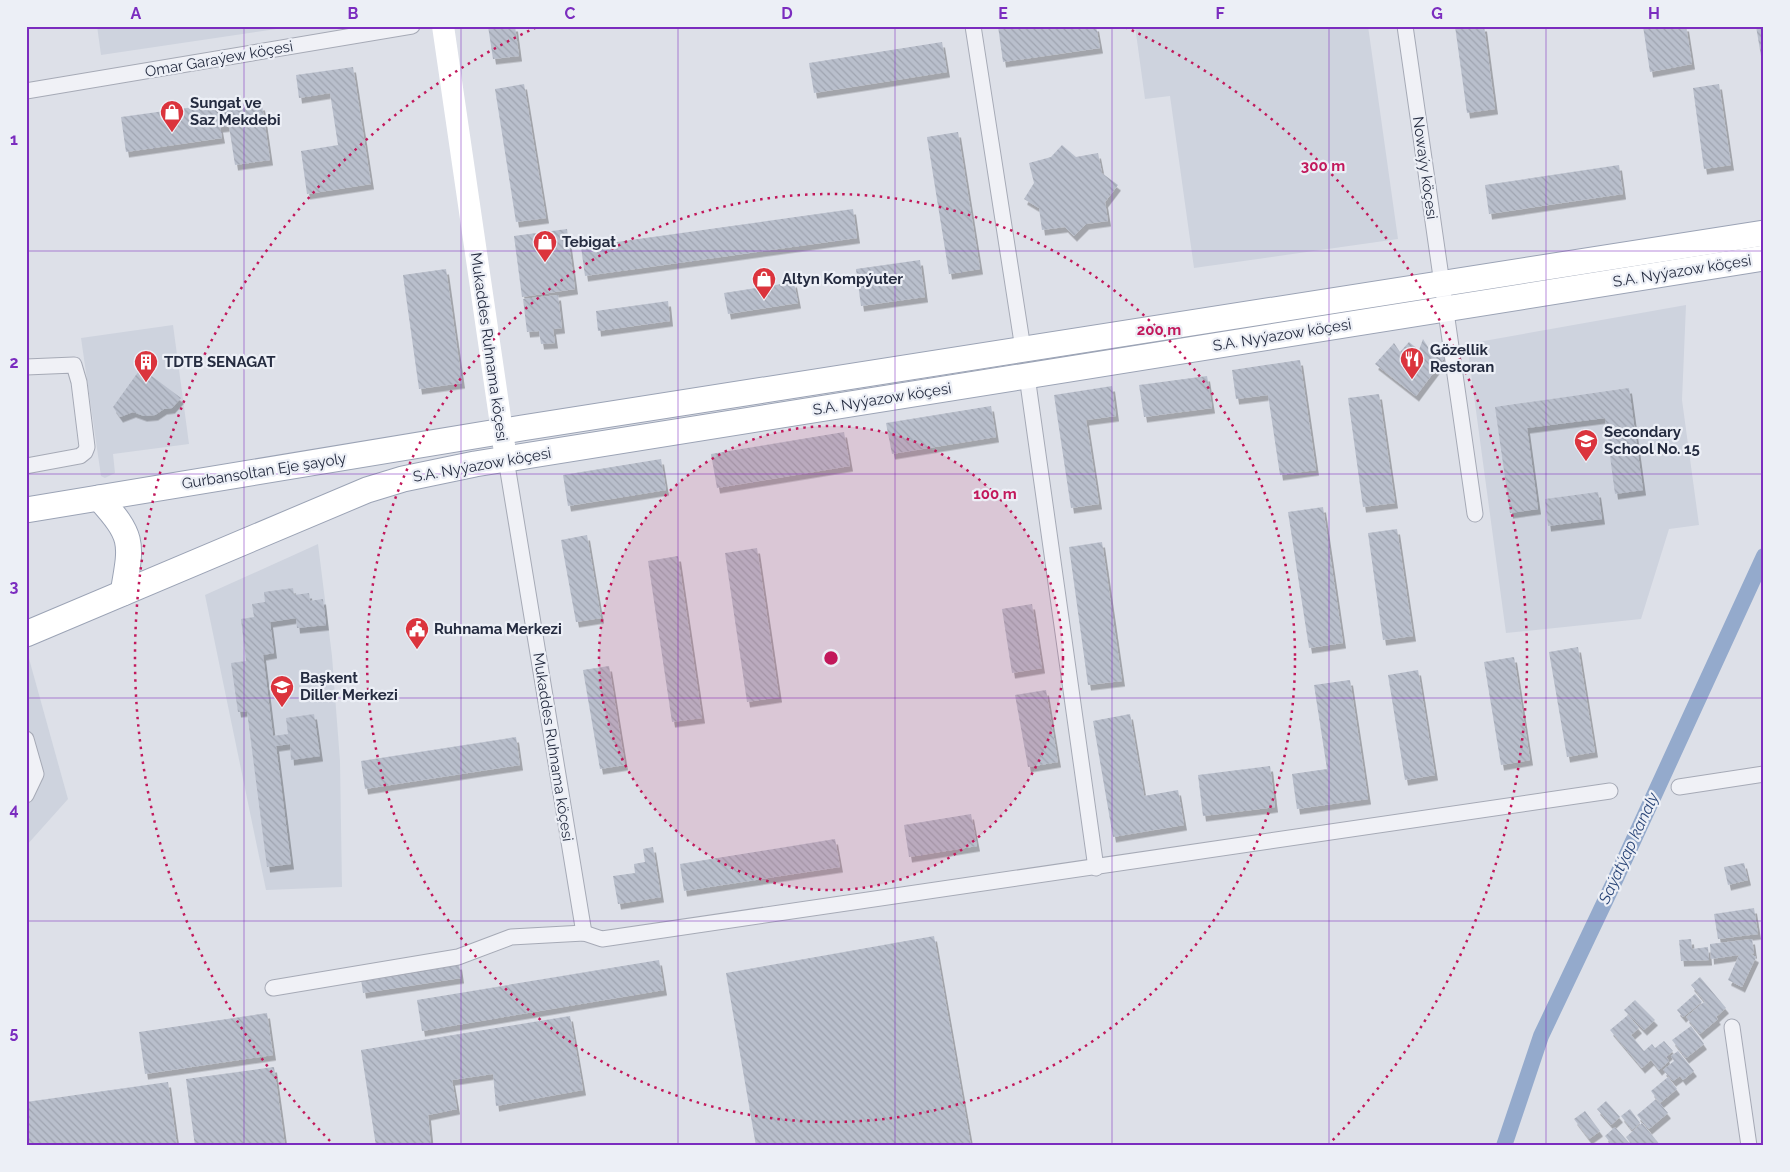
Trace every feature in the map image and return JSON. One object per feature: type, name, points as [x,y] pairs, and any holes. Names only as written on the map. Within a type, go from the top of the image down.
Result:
[{"type":"main road","name":"S.A. Nyýazow köçesi","points":[[502,432],[1764,233]]},
{"type":"main road","name":"S.A. Nyýazow köçesi","points":[[26,634],[367,490],[403,479],[506,459],[1764,258]]},
{"type":"main road","name":"Gurbansoltan Eje şayoly","points":[[26,510],[502,432]]},
{"type":"main road","points":[[99,498],[117,518],[127,534],[129,558],[123,593]]},
{"type":"street","name":"Omar Garaýew köçesi","points":[[26,91],[412,26]]},
{"type":"street","name":"Mukaddes Ruhnama köçesi","points":[[443,26],[506,459],[584,933]]},
{"type":"street","points":[[973,26],[1023,349]]},
{"type":"street","name":"Nowaýy köçesi","points":[[1405,26],[1475,514]]},
{"type":"street","points":[[26,367],[74,365],[79,382],[87,446],[85,452],[80,456],[26,466]]},
{"type":"street","points":[[1027,376],[1096,868]]},
{"type":"street","points":[[26,739],[36,774],[26,795]]},
{"type":"street","points":[[1679,787],[1764,774]]},
{"type":"street","points":[[273,988],[458,957],[511,937],[584,933],[602,939],[1096,868],[1610,791]]},
{"type":"street","points":[[1732,1028],[1749,1146]]},
{"type":"shaded area","points":[[97,26],[297,26],[101,55]]},
{"type":"shaded area","points":[[1135,26],[1368,26],[1398,239],[1194,268],[1170,96],[1145,99]]},
{"type":"shaded area","name":"Secondary School No. 15","points":[[1686,305],[1682,400],[1699,525],[1669,529],[1641,619],[1506,633],[1467,344]]},
{"type":"shaded area","name":"TDTB SENAGAT","points":[[173,325],[189,444],[113,454],[115,473],[105,478],[101,476],[81,338]]},
{"type":"shaded area","name":"Başkent Diller Merkezi","points":[[318,544],[332,656],[340,761],[342,887],[266,890],[205,595]]},
{"type":"shaded area","points":[[28,655],[68,799],[26,846],[26,656]]},
{"type":"building","points":[[488,26],[515,26],[519,56],[493,59]]},
{"type":"building","points":[[998,26],[1096,26],[1100,48],[1003,62]]},
{"type":"building","points":[[1455,26],[1484,26],[1495,109],[1467,113]]},
{"type":"building","points":[[1643,26],[1686,26],[1692,64],[1650,72]]},
{"type":"building","points":[[1756,26],[1764,26],[1764,68],[1763,68]]},
{"type":"building","points":[[942,42],[947,72],[814,93],[809,63]]},
{"type":"building","points":[[353,67],[371,184],[307,194],[301,151],[338,145],[330,93],[299,98],[296,75]]},
{"type":"building","points":[[524,84],[546,218],[516,222],[495,89]]},
{"type":"building","points":[[1719,84],[1731,165],[1704,169],[1693,88]]},
{"type":"building","name":"Sungat ve Saz Mekdebi","points":[[223,103],[226,110],[262,105],[270,160],[235,165],[229,126],[220,127],[222,138],[126,152],[121,117]]},
{"type":"building","points":[[958,132],[980,269],[949,274],[927,137]]},
{"type":"building","points":[[1062,145],[1076,157],[1098,153],[1102,173],[1118,185],[1105,202],[1108,221],[1086,224],[1074,236],[1065,227],[1042,230],[1039,208],[1024,199],[1034,183],[1029,163],[1051,157]]},
{"type":"building","points":[[1619,165],[1623,194],[1489,214],[1485,185]]},
{"type":"building","points":[[853,209],[857,238],[585,276],[581,247]]},
{"type":"building","name":"Tebigat","points":[[567,229],[575,289],[522,297],[514,236]]},
{"type":"building","points":[[920,260],[925,297],[861,306],[856,269]]},
{"type":"building","points":[[446,269],[462,383],[419,389],[403,275]]},
{"type":"building","points":[[794,282],[798,303],[728,314],[724,293]]},
{"type":"building","points":[[558,295],[562,328],[553,329],[555,343],[541,344],[539,331],[527,332],[523,299]]},
{"type":"building","points":[[668,301],[670,321],[598,331],[596,311]]},
{"type":"building","name":"Gözellik Restoran","points":[[1423,339],[1431,352],[1435,344],[1446,356],[1416,396],[1375,364],[1394,343],[1400,352],[1409,342],[1419,350]]},
{"type":"building","points":[[1300,360],[1316,470],[1280,475],[1268,395],[1236,399],[1232,370]]},
{"type":"building","name":"TDTB SENAGAT","points":[[141,368],[181,398],[172,408],[164,409],[155,415],[144,416],[133,412],[120,417],[113,407]]},
{"type":"building","points":[[1207,376],[1212,408],[1144,417],[1139,385]]},
{"type":"building","points":[[1112,386],[1116,416],[1086,420],[1099,504],[1071,508],[1054,395]]},
{"type":"building","points":[[1629,388],[1643,490],[1615,494],[1605,418],[1527,428],[1538,509],[1510,513],[1495,407]]},
{"type":"building","points":[[1379,394],[1395,503],[1363,507],[1348,398]]},
{"type":"building","points":[[991,406],[996,437],[892,454],[886,423]]},
{"type":"building","points":[[844,432],[850,466],[717,488],[711,454]]},
{"type":"building","points":[[661,459],[666,490],[568,506],[563,475]]},
{"type":"building","points":[[1598,492],[1602,519],[1548,526],[1545,499]]},
{"type":"building","points":[[1323,507],[1343,643],[1309,648],[1288,512]]},
{"type":"building","points":[[1397,529],[1413,636],[1383,640],[1368,533]]},
{"type":"building","points":[[587,535],[601,618],[576,622],[561,540]]},
{"type":"building","points":[[1102,542],[1122,681],[1088,685],[1069,547]]},
{"type":"building","points":[[757,548],[779,697],[747,702],[725,553]]},
{"type":"building","points":[[678,556],[702,718],[672,722],[648,561]]},
{"type":"building","points":[[293,588],[294,595],[309,593],[310,601],[323,599],[326,625],[297,628],[296,618],[270,622],[274,653],[263,655],[273,736],[288,734],[286,718],[314,714],[320,756],[291,760],[290,744],[276,746],[291,864],[267,867],[247,711],[238,712],[231,663],[246,661],[241,619],[254,617],[252,604],[265,602],[264,592]]},
{"type":"building","points":[[1032,604],[1042,668],[1012,673],[1002,609]]},
{"type":"building","points":[[1578,647],[1595,752],[1567,757],[1549,652]]},
{"type":"building","points":[[1514,657],[1530,760],[1501,765],[1484,662]]},
{"type":"building","points":[[609,666],[625,765],[600,769],[583,670]]},
{"type":"building","points":[[1418,670],[1435,775],[1405,780],[1388,675]]},
{"type":"building","points":[[1350,680],[1368,799],[1297,809],[1292,774],[1327,769],[1314,685]]},
{"type":"building","points":[[1046,690],[1058,762],[1028,767],[1015,695]]},
{"type":"building","points":[[1130,714],[1144,796],[1178,790],[1184,825],[1113,837],[1093,721]]},
{"type":"building","points":[[516,737],[520,765],[365,789],[361,761]]},
{"type":"building","points":[[1270,766],[1275,807],[1203,816],[1198,775]]},
{"type":"building","points":[[971,814],[977,846],[909,857],[904,825]]},
{"type":"building","points":[[835,839],[840,867],[684,891],[680,864]]},
{"type":"building","points":[[653,847],[661,897],[618,904],[613,876],[635,873],[634,864],[645,862],[643,849]]},
{"type":"building","points":[[1744,863],[1748,880],[1728,885],[1724,867]]},
{"type":"building","points":[[1754,908],[1758,934],[1718,939],[1714,914]]},
{"type":"building","points":[[934,936],[971,1146],[756,1146],[726,973]]},
{"type":"building","points":[[1691,939],[1692,949],[1708,947],[1709,960],[1681,961],[1679,940]]},
{"type":"building","points":[[1752,939],[1754,953],[1751,954],[1756,957],[1742,987],[1728,980],[1739,955],[1711,959],[1710,944]]},
{"type":"building","points":[[659,960],[664,990],[422,1031],[417,1000]]},
{"type":"building","points":[[459,964],[461,978],[363,993],[361,979]]},
{"type":"building","points":[[1700,977],[1726,1008],[1716,1017],[1718,1019],[1700,1034],[1686,1017],[1704,1002],[1716,1015],[1691,985]]},
{"type":"building","points":[[1695,994],[1702,1002],[1683,1017],[1677,1010]]},
{"type":"building","points":[[1635,1000],[1655,1020],[1644,1030],[1624,1010]]},
{"type":"building","points":[[267,1013],[273,1055],[145,1074],[139,1032]]},
{"type":"building","points":[[1628,1015],[1639,1028],[1631,1035],[1644,1051],[1652,1044],[1655,1048],[1664,1041],[1673,1051],[1666,1057],[1669,1061],[1659,1070],[1651,1060],[1642,1068],[1610,1030]]},
{"type":"building","points":[[570,1016],[583,1090],[496,1106],[493,1074],[452,1080],[457,1109],[428,1115],[431,1146],[376,1146],[361,1050]]},
{"type":"building","points":[[1691,1026],[1704,1044],[1686,1058],[1672,1040]]},
{"type":"building","points":[[1678,1051],[1694,1071],[1683,1080],[1680,1076],[1673,1081],[1663,1070],[1674,1061],[1671,1056]]},
{"type":"building","points":[[274,1067],[285,1146],[195,1146],[186,1079]]},
{"type":"building","points":[[1668,1077],[1677,1089],[1660,1103],[1651,1091]]},
{"type":"building","points":[[168,1082],[177,1146],[26,1146],[26,1102]]},
{"type":"building","points":[[1656,1099],[1668,1113],[1649,1129],[1637,1115]]},
{"type":"building","points":[[1606,1101],[1620,1117],[1611,1125],[1597,1109]]},
{"type":"building","points":[[1630,1109],[1640,1123],[1632,1130],[1621,1116]]},
{"type":"building","points":[[1585,1111],[1600,1131],[1589,1139],[1574,1119]]},
{"type":"building","points":[[1642,1123],[1661,1146],[1633,1146],[1626,1137]]},
{"type":"building","points":[[1615,1127],[1632,1146],[1613,1146],[1605,1136]]},
{"type":"waterway","name":"Saýatýap kanaly","points":[[1504,1146],[1541,1036],[1617,876],[1764,556]]},
{"type":"place","name":"Sungat ve Saz Mekdebi","points":[[172,133]]},
{"type":"place","name":"Tebigat","points":[[545,263]]},
{"type":"place","name":"Altyn Kompýuter","points":[[764,300]]},
{"type":"place","name":"Gözellik Restoran","points":[[1412,380]]},
{"type":"place","name":"TDTB SENAGAT","points":[[146,383]]},
{"type":"place","name":"Secondary School No. 15","points":[[1586,462]]},
{"type":"place","name":"Ruhnama Merkezi","points":[[417,650]]},
{"type":"place","name":"Başkent Diller Merkezi","points":[[282,708]]}]
